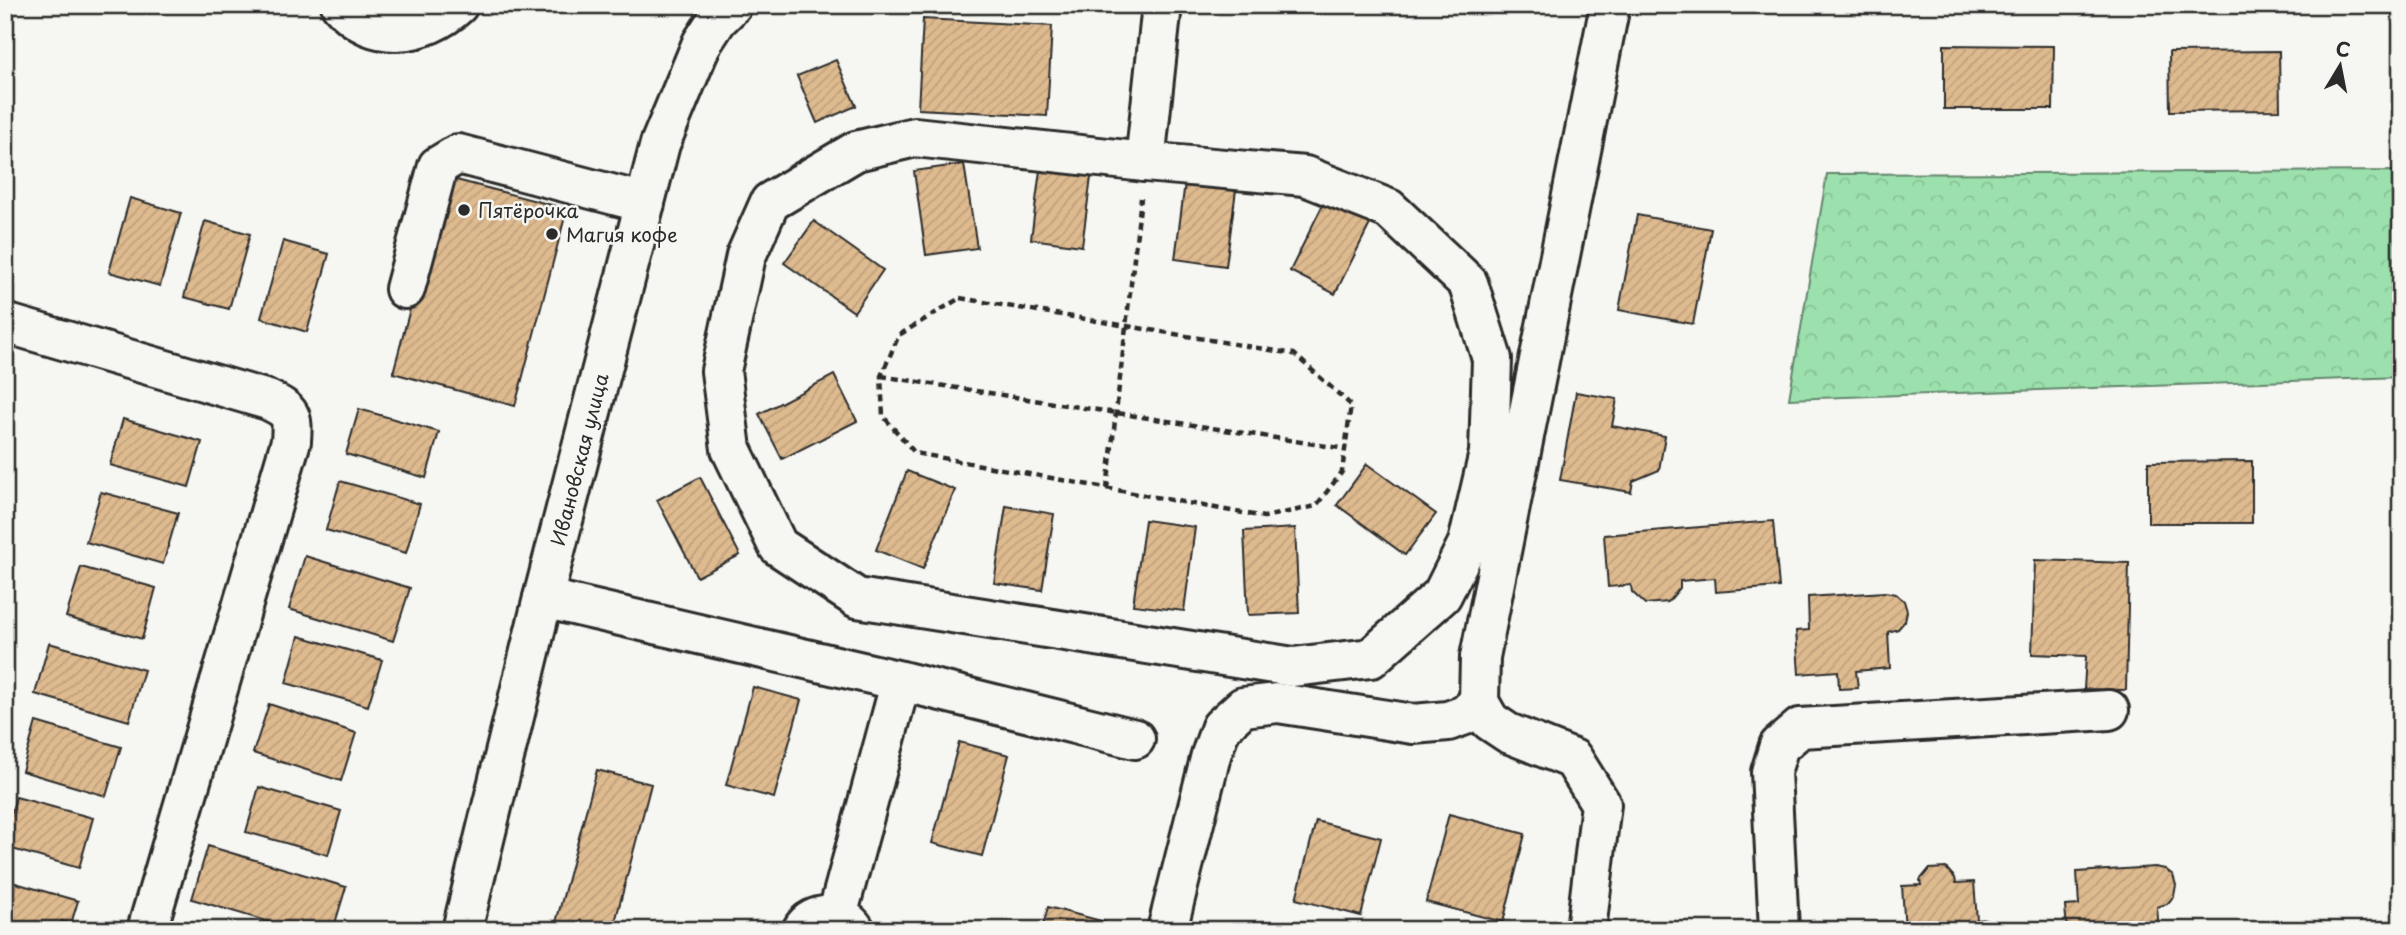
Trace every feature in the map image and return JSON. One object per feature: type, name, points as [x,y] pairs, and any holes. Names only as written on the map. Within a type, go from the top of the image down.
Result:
[{"type":"street","points":[[341,5],[363,23],[383,30],[403,32],[424,28],[442,19],[458,5]]},
{"type":"street","name":"Ивановская улица","points":[[462,930],[543,598],[660,144],[687,75],[717,19],[732,5]]},
{"type":"street","points":[[1145,162],[1162,5]]},
{"type":"street","points":[[1586,930],[1601,804],[1573,759],[1508,733],[1490,721],[1479,702],[1480,657],[1610,5]]},
{"type":"street","points":[[915,137],[1145,162],[1305,176],[1389,209],[1468,283],[1492,359],[1489,453],[1468,543],[1442,595],[1371,658],[1293,667],[857,598],[778,546],[731,449],[721,371],[746,256],[769,202],[856,151],[915,137]]},
{"type":"street","points":[[405,289],[438,166],[457,154],[645,203]]},
{"type":"street","points":[[5,323],[268,400],[286,409],[292,423],[291,440],[147,930]]},
{"type":"street","points":[[543,598],[901,681],[1135,739]]},
{"type":"street","points":[[802,930],[805,924],[820,916],[846,923],[901,681]]},
{"type":"street","points":[[1167,930],[1211,755],[1221,727],[1243,707],[1278,703],[1413,724],[1448,721],[1465,715],[1479,702]]},
{"type":"street","points":[[1779,930],[1771,772],[1779,746],[1800,728],[2109,710]]},
{"type":"path","points":[[1107,489],[1145,162]]},
{"type":"path","points":[[960,298],[1127,327],[1294,354],[1351,405],[1342,472],[1317,506],[1264,517],[915,453],[883,416],[881,376],[899,335],[960,298]]},
{"type":"path","points":[[881,376],[1346,449]]},
{"type":"green space","points":[[2401,171],[2401,377],[1789,399],[1827,174]]},
{"type":"building","points":[[923,19],[1052,26],[1047,116],[918,109]]},
{"type":"building","points":[[1944,45],[2054,46],[2053,109],[1944,109]]},
{"type":"building","points":[[2279,51],[2280,110],[2170,111],[2169,52]]},
{"type":"building","points":[[836,60],[856,106],[817,123],[797,76]]},
{"type":"building","points":[[1042,155],[1093,162],[1082,246],[1031,239]]},
{"type":"building","points":[[964,164],[977,248],[926,255],[914,171]]},
{"type":"building","points":[[1186,175],[1237,182],[1226,266],[1175,259]]},
{"type":"building","points":[[445,177],[567,209],[515,406],[393,373]]},
{"type":"building","points":[[1327,196],[1373,218],[1335,294],[1290,271]]},
{"type":"building","points":[[130,198],[181,213],[160,286],[109,272]]},
{"type":"building","points":[[1637,215],[1711,229],[1693,324],[1619,310]]},
{"type":"building","points":[[205,221],[250,234],[229,309],[184,297]]},
{"type":"building","points":[[814,221],[883,270],[854,312],[784,263]]},
{"type":"building","points":[[283,241],[329,254],[307,332],[261,318]]},
{"type":"building","points":[[834,375],[857,421],[782,459],[759,414]]},
{"type":"building","points":[[1576,392],[1617,399],[1612,426],[1665,436],[1659,470],[1633,481],[1631,492],[1560,480]]},
{"type":"building","points":[[359,409],[439,432],[426,478],[346,454]]},
{"type":"building","points":[[123,419],[202,442],[189,487],[110,465]]},
{"type":"building","points":[[2252,461],[2252,523],[2148,523],[2148,462]]},
{"type":"building","points":[[1367,464],[1436,514],[1405,555],[1337,505]]},
{"type":"building","points":[[907,471],[955,490],[923,569],[876,550]]},
{"type":"building","points":[[700,477],[740,555],[697,577],[657,500]]},
{"type":"building","points":[[340,481],[420,504],[406,553],[326,530]]},
{"type":"building","points":[[101,492],[178,513],[163,564],[86,542]]},
{"type":"building","points":[[1006,506],[1054,514],[1042,590],[994,583]]},
{"type":"building","points":[[1145,520],[1195,527],[1184,611],[1133,605]]},
{"type":"building","points":[[1773,521],[1779,587],[1716,592],[1715,578],[1680,581],[1680,588],[1668,602],[1645,604],[1632,592],[1631,585],[1608,587],[1604,535]]},
{"type":"building","points":[[1295,528],[1299,613],[1248,615],[1244,531]]},
{"type":"building","points":[[305,556],[410,588],[393,641],[289,609]]},
{"type":"building","points":[[2035,560],[2129,563],[2126,690],[2084,689],[2086,656],[2032,654]]},
{"type":"building","points":[[81,567],[156,588],[142,639],[66,617]]},
{"type":"building","points":[[1885,592],[1896,594],[1904,601],[1907,611],[1905,621],[1898,629],[1888,632],[1890,668],[1856,671],[1858,688],[1839,689],[1838,671],[1799,674],[1796,631],[1809,630],[1808,597]]},
{"type":"building","points":[[299,636],[382,660],[368,706],[286,683]]},
{"type":"building","points":[[49,643],[144,670],[129,721],[35,694]]},
{"type":"building","points":[[753,687],[801,700],[774,798],[726,785]]},
{"type":"building","points":[[269,704],[356,733],[341,781],[253,753]]},
{"type":"building","points":[[36,722],[121,747],[106,796],[22,771]]},
{"type":"building","points":[[959,742],[1009,755],[982,856],[932,843]]},
{"type":"building","points":[[597,770],[651,784],[613,930],[554,930]]},
{"type":"building","points":[[259,787],[341,811],[328,855],[246,832]]},
{"type":"building","points":[[16,797],[93,818],[79,868],[5,847],[5,835]]},
{"type":"building","points":[[1449,814],[1525,834],[1503,922],[1426,902]]},
{"type":"building","points":[[1316,821],[1381,838],[1361,916],[1296,899]]},
{"type":"building","points":[[208,846],[346,887],[333,930],[296,930],[192,899]]},
{"type":"building","points":[[2155,867],[2165,869],[2173,875],[2176,885],[2174,896],[2167,904],[2157,907],[2159,930],[2067,930],[2065,906],[2079,905],[2077,872]]},
{"type":"building","points":[[1946,868],[1956,883],[1974,882],[1977,920],[1986,919],[1987,930],[1905,930],[1902,886],[1921,885],[1920,880],[1929,869]]},
{"type":"building","points":[[5,880],[78,901],[71,924],[62,921],[59,930],[5,930]]},
{"type":"building","points":[[1048,907],[1105,922],[1103,930],[1042,930]]},
{"type":"place","name":"Пятёрочка","points":[[464,210]]},
{"type":"place","name":"Магия кофе","points":[[552,234]]}]
